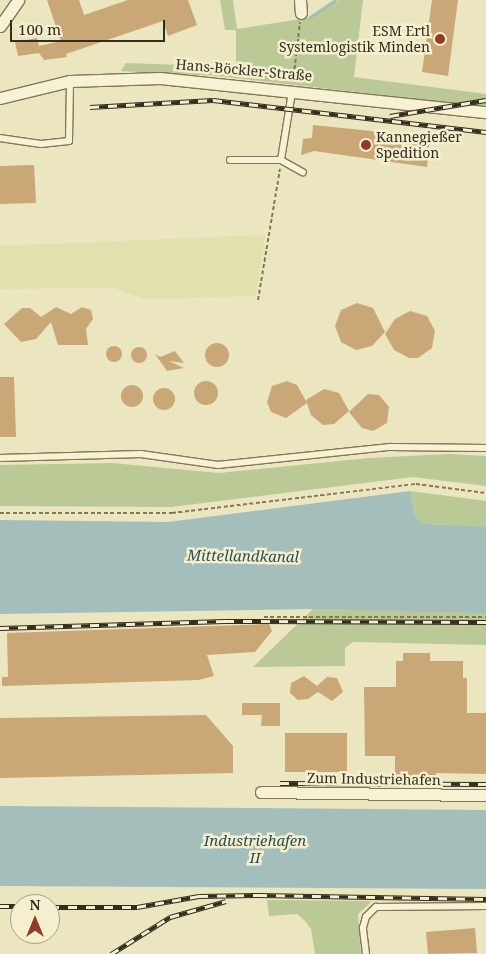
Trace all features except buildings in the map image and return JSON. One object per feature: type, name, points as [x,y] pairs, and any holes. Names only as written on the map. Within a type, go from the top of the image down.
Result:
[{"type":"street","points":[[0,26],[18,0]]},
{"type":"street","points":[[300,0],[301,13]]},
{"type":"street","name":"Hans-Böckler-Straße","points":[[0,98],[70,81],[160,78],[292,89],[486,112]]},
{"type":"street","name":"Zum Industriehafen","points":[[261,792],[486,795]]},
{"type":"lane","points":[[0,138],[41,144],[69,141],[70,81]]},
{"type":"lane","points":[[281,160],[292,89]]},
{"type":"lane","points":[[230,160],[281,160],[303,172]]},
{"type":"lane","points":[[0,458],[141,454],[218,465],[390,447],[486,448]]},
{"type":"lane","points":[[366,954],[363,928],[366,917],[376,907],[486,906]]},
{"type":"path","points":[[292,89],[301,13]]},
{"type":"path","points":[[258,300],[281,160]]},
{"type":"path","points":[[0,513],[172,513],[416,484],[486,494]]},
{"type":"path","points":[[264,617],[486,618]]},
{"type":"green space","points":[[220,0],[233,0],[237,29],[307,18],[339,0],[363,0],[354,77],[486,94],[486,107],[218,76],[121,71],[126,63],[236,67],[236,30],[225,30]]},
{"type":"green space","points":[[265,235],[256,296],[145,299],[113,288],[0,289],[0,246]]},
{"type":"green space","points":[[449,454],[486,456],[486,486],[413,477],[171,507],[0,506],[0,465],[112,463],[219,473],[369,458]]},
{"type":"green space","points":[[410,491],[486,501],[486,526],[424,524],[415,517]]},
{"type":"green space","points":[[313,609],[486,612],[486,645],[353,642],[345,648],[345,666],[253,667]]},
{"type":"green space","points":[[267,900],[372,901],[358,914],[361,954],[315,954],[311,929],[305,921],[297,914],[269,916]]},
{"type":"water","name":"Mittellandkanal","points":[[410,491],[415,517],[424,524],[486,526],[486,613],[313,609],[0,614],[0,520],[168,522]]},
{"type":"water","name":"Industriehafen II","points":[[0,806],[486,810],[486,889],[0,886]]},
{"type":"waterway","points":[[310,17],[335,0]]},
{"type":"railway","points":[[90,107],[213,100],[486,132]]},
{"type":"railway","points":[[390,116],[486,100]]},
{"type":"railway","points":[[0,628],[225,621],[486,622]]},
{"type":"railway","points":[[280,783],[486,784]]},
{"type":"railway","points":[[60,907],[137,907],[199,896],[258,895],[486,899]]},
{"type":"railway","points":[[111,954],[170,917],[226,901]]},
{"type":"railway","points":[[0,906],[10,906]]},
{"type":"place","name":"ESM Ertl Systemlogistik Minden","points":[[440,39]]},
{"type":"place","name":"Kannegießer Spedition","points":[[366,145]]}]
